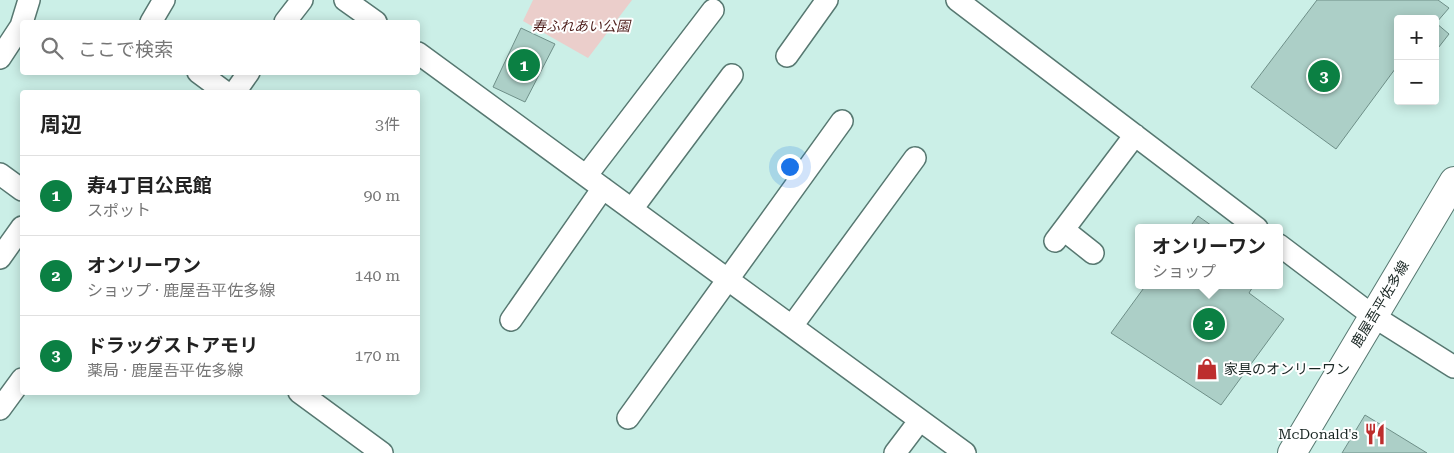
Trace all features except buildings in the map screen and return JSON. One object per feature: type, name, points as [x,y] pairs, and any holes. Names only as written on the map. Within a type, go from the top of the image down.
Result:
[{"type":"main road","name":"鹿屋吾平佐多線","points":[[1292,453],[1454,181]]},
{"type":"street","points":[[23,20],[29,0]]},
{"type":"street","points":[[152,20],[164,0]]},
{"type":"street","points":[[287,20],[302,0]]},
{"type":"street","points":[[345,0],[373,20]]},
{"type":"street","points":[[787,56],[827,0]]},
{"type":"street","points":[[957,0],[1252,224]]},
{"type":"street","points":[[586,176],[713,10]]},
{"type":"street","points":[[0,58],[20,28]]},
{"type":"street","points":[[420,54],[965,453]]},
{"type":"street","points":[[202,75],[223,90]]},
{"type":"street","points":[[236,90],[247,75]]},
{"type":"street","points":[[632,209],[732,75]]},
{"type":"street","points":[[628,418],[842,121]]},
{"type":"street","points":[[1094,253],[1060,235],[1135,135]]},
{"type":"street","points":[[792,326],[915,158]]},
{"type":"street","points":[[0,174],[20,189]]},
{"type":"street","points":[[511,320],[603,188]]},
{"type":"street","points":[[0,258],[20,230]]},
{"type":"street","points":[[1283,247],[1373,316],[1454,367]]},
{"type":"street","points":[[303,395],[382,453]]},
{"type":"street","points":[[895,453],[920,420]]},
{"type":"green space","name":"寿ふれあい公園","points":[[533,0],[632,0],[588,58],[523,21]]},
{"type":"place","name":"寿4丁目公民館","points":[[524,65]]},
{"type":"place","name":"ドラッグストアモリ","points":[[1324,76]]},
{"type":"place","name":"オンリーワン","points":[[1209,324]]},
{"type":"place","name":"家具のオンリーワン","points":[[1207,369]]},
{"type":"place","name":"McDonald's","points":[[1375,434]]}]
